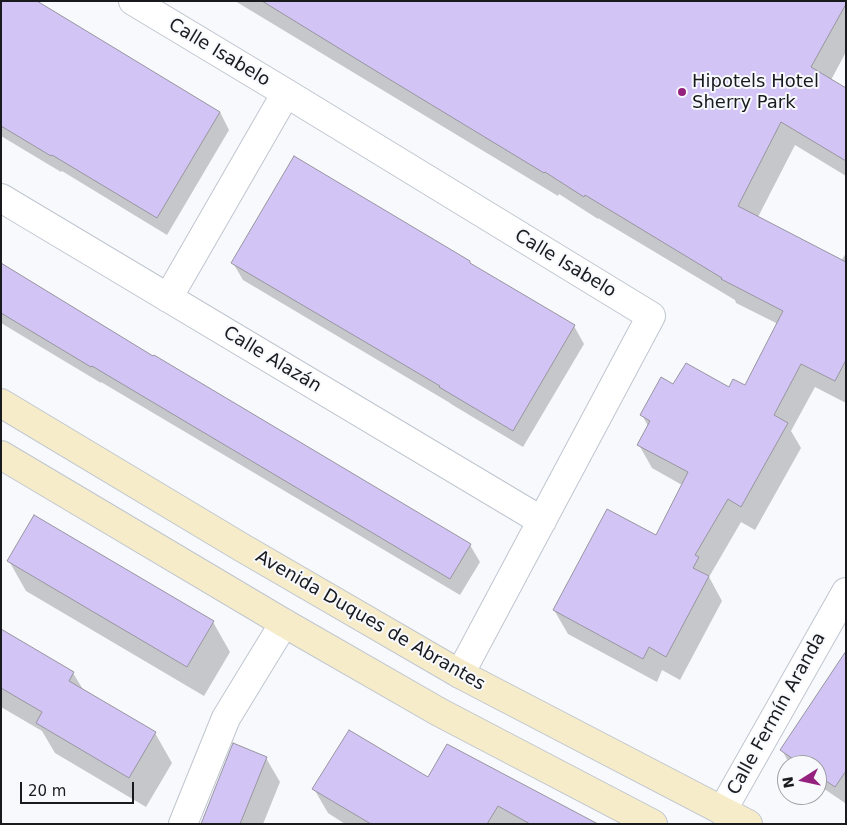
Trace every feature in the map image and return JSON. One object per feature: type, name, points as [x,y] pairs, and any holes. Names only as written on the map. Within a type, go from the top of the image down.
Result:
[{"type":"street","name":"Calle Isabelo","points":[[133,1],[651,316],[460,674]]},
{"type":"street","points":[[168,298],[286,93]]},
{"type":"street","name":"Calle Alazán","points":[[1,198],[542,520]]},
{"type":"street","name":"Avenida Duques de Abrantes","points":[[1,403],[460,674],[748,824]]},
{"type":"street","points":[[1,455],[284,623],[439,712],[652,824]]},
{"type":"street","name":"Calle Fermín Aranda","points":[[722,811],[846,592]]},
{"type":"street","points":[[183,824],[226,718],[284,623]]},
{"type":"building","points":[[1,1],[37,1],[220,112],[157,218],[1,126]]},
{"type":"building","points":[[262,1],[846,1],[811,67],[846,88],[846,161],[781,122],[738,206],[846,262],[846,360],[835,381],[801,364],[774,415],[788,423],[741,507],[728,499],[695,555],[699,557],[693,568],[709,576],[666,657],[649,647],[643,659],[553,610],[607,509],[656,535],[688,472],[637,445],[650,421],[640,415],[661,377],[673,384],[686,363],[729,387],[733,379],[745,385],[783,311],[721,279]]},
{"type":"building","points":[[294,156],[575,325],[513,431],[231,263]]},
{"type":"building","points":[[1,263],[153,356],[471,544],[450,579],[1,313]]},
{"type":"building","points":[[34,515],[214,621],[187,667],[7,561]]},
{"type":"building","points":[[1,629],[74,672],[69,681],[156,732],[129,778],[36,723],[42,712],[1,688]]},
{"type":"building","points":[[846,651],[846,771],[835,787],[827,782],[827,755],[787,755],[780,750]]},
{"type":"building","points":[[349,730],[428,777],[447,744],[598,824],[530,824],[498,806],[487,824],[371,824],[312,789]]},
{"type":"building","points":[[233,743],[267,757],[240,824],[201,824]]},
{"type":"place","name":"Hipotels Hotel Sherry Park","points":[[682,92]]}]
